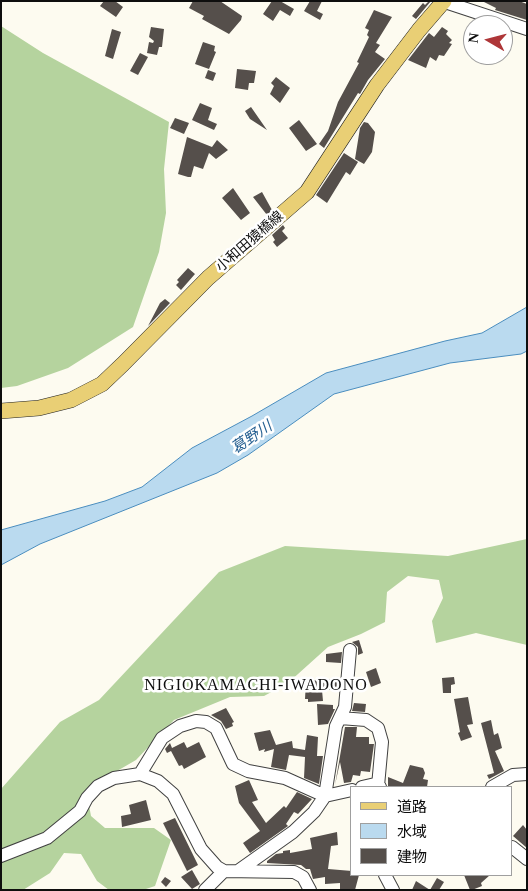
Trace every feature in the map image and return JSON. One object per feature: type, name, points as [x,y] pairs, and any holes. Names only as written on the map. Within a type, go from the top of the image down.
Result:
[{"type":"main road","name":"小和田猿橋線","points":[[1,411],[40,408],[71,400],[102,384],[208,278],[307,192],[377,85],[443,2]]},
{"type":"street","points":[[443,2],[468,8],[527,29]]},
{"type":"street","points":[[238,871],[293,832],[314,812],[325,796],[332,744],[336,726],[345,707],[349,685],[350,650]]},
{"type":"street","points":[[340,718],[366,720],[378,728],[382,742],[379,786]]},
{"type":"street","points":[[140,774],[162,738],[191,721],[206,722],[216,728],[233,764],[248,771],[285,778],[325,796],[350,790]]},
{"type":"street","points":[[1,856],[47,838],[63,827],[80,810],[87,798],[98,786],[114,778],[140,774],[158,781],[173,794],[201,849],[211,862],[224,871],[294,872],[303,877],[310,890]]},
{"type":"street","points":[[494,786],[513,775],[527,774]]},
{"type":"street","points":[[513,848],[527,859]]},
{"type":"street","points":[[205,890],[224,871]]},
{"type":"street","points":[[385,876],[393,890]]},
{"type":"green space","points":[[1,26],[43,53],[169,122],[164,169],[166,213],[159,252],[133,327],[68,368],[17,386],[1,388]]},
{"type":"green space","points":[[527,539],[527,645],[476,633],[436,643],[432,621],[443,598],[439,580],[408,576],[387,592],[385,622],[328,647],[288,683],[264,696],[230,697],[174,720],[136,760],[86,789],[91,816],[105,828],[154,828],[171,840],[155,886],[143,890],[109,890],[97,881],[81,854],[64,853],[50,873],[23,890],[1,890],[1,789],[60,722],[99,700],[219,572],[285,546],[448,556]]},
{"type":"water","name":"葛野川","points":[[527,307],[527,351],[521,354],[450,363],[334,394],[248,455],[217,473],[40,544],[1,565],[1,530],[105,501],[142,487],[192,448],[326,373],[482,333]]},
{"type":"building","points":[[104,1],[115,1],[123,7],[116,17],[100,6]]},
{"type":"building","points":[[193,1],[220,1],[242,16],[241,20],[229,34],[202,19],[204,16],[189,8]]},
{"type":"building","points":[[272,1],[280,1],[294,9],[290,16],[280,10],[273,21],[263,14]]},
{"type":"building","points":[[310,1],[322,1],[317,11],[323,14],[320,20],[304,11]]},
{"type":"building","points":[[431,1],[416,19],[412,16],[423,3],[425,5]]},
{"type":"building","points":[[482,1],[519,1],[527,4],[527,20],[495,10],[496,8]]},
{"type":"building","points":[[374,10],[392,17],[376,43],[380,45],[375,52],[385,59],[368,80],[360,94],[358,93],[324,148],[319,144],[328,131],[338,102],[359,63],[357,62],[369,37],[367,35],[369,30],[365,28]]},
{"type":"building","points":[[151,27],[164,29],[162,47],[159,47],[157,55],[147,53],[149,42],[153,43],[154,41],[149,37]]},
{"type":"building","points":[[442,27],[448,31],[446,34],[452,40],[449,43],[452,44],[444,56],[439,55],[436,61],[430,57],[426,68],[408,60],[429,33],[434,37]]},
{"type":"building","points":[[112,29],[121,32],[113,59],[105,56]]},
{"type":"building","points":[[203,42],[215,46],[214,51],[216,52],[209,69],[195,64]]},
{"type":"building","points":[[140,53],[148,57],[138,75],[130,71]]},
{"type":"building","points":[[237,69],[256,71],[254,83],[249,83],[248,90],[235,88]]},
{"type":"building","points":[[208,70],[216,73],[213,81],[205,78]]},
{"type":"building","points":[[276,77],[290,88],[280,103],[270,94],[274,86],[271,83]]},
{"type":"building","points":[[200,103],[212,108],[208,120],[217,124],[214,130],[192,120]]},
{"type":"building","points":[[251,107],[267,130],[250,119],[245,111]]},
{"type":"building","points":[[175,118],[189,123],[184,134],[170,128]]},
{"type":"building","points":[[299,120],[317,144],[306,151],[289,128]]},
{"type":"building","points":[[364,122],[368,123],[375,132],[372,152],[364,164],[355,159],[360,128]]},
{"type":"building","points":[[187,137],[212,147],[217,140],[228,150],[216,159],[209,153],[203,169],[194,166],[191,177],[178,174]]},
{"type":"building","points":[[344,153],[358,162],[350,175],[346,172],[327,203],[316,195]]},
{"type":"building","points":[[233,188],[250,213],[241,220],[222,198]]},
{"type":"building","points":[[262,192],[272,210],[267,215],[253,197]]},
{"type":"building","points":[[283,225],[285,228],[282,231],[288,238],[277,247],[273,242],[275,240],[272,235]]},
{"type":"building","points":[[188,268],[195,274],[181,290],[176,285],[179,282],[177,280]]},
{"type":"building","points":[[165,299],[170,303],[148,326],[160,303]]},
{"type":"building","points":[[359,640],[363,653],[358,655],[358,647],[352,642]]},
{"type":"building","points":[[342,652],[341,663],[326,662],[326,654]]},
{"type":"building","points":[[376,668],[381,683],[371,687],[366,672]]},
{"type":"building","points":[[454,677],[455,684],[451,685],[451,693],[443,693],[442,678]]},
{"type":"building","points":[[339,679],[338,690],[322,690],[323,701],[308,702],[308,699],[305,699],[306,681]]},
{"type":"building","points":[[468,697],[473,724],[467,725],[472,737],[461,741],[458,733],[460,732],[454,699]]},
{"type":"building","points":[[354,703],[366,704],[365,712],[352,711]]},
{"type":"building","points":[[317,704],[333,705],[333,709],[335,709],[328,724],[318,725]]},
{"type":"building","points":[[226,708],[234,722],[232,723],[233,726],[226,729],[221,721],[211,715]]},
{"type":"building","points":[[491,720],[494,735],[498,733],[502,748],[495,751],[504,771],[489,779],[487,775],[494,773],[481,723]]},
{"type":"building","points":[[345,727],[357,727],[356,737],[369,737],[369,744],[374,744],[370,772],[361,771],[360,776],[353,775],[351,782],[344,783],[340,762],[335,785]]},
{"type":"building","points":[[270,730],[276,745],[292,741],[293,748],[305,750],[307,735],[318,737],[317,756],[323,756],[319,784],[304,778],[305,757],[289,755],[286,770],[271,767],[274,749],[264,752],[265,749],[259,751],[254,733]]},
{"type":"building","points":[[184,742],[187,748],[199,742],[206,757],[184,769],[182,765],[179,766],[171,751],[167,753],[165,749],[170,743],[172,748]]},
{"type":"building","points":[[410,765],[423,768],[425,773],[423,779],[428,780],[427,786],[388,786],[388,777],[403,783]]},
{"type":"building","points":[[249,780],[258,800],[252,802],[266,823],[284,806],[286,808],[297,792],[312,799],[298,814],[294,812],[286,824],[288,826],[250,853],[243,843],[260,831],[239,803],[235,786]]},
{"type":"building","points":[[146,800],[151,820],[122,827],[121,816],[131,814],[129,805]]},
{"type":"building","points":[[175,818],[198,865],[187,871],[163,823]]},
{"type":"building","points":[[523,825],[527,830],[527,848],[513,836]]},
{"type":"building","points":[[337,832],[338,845],[331,846],[328,869],[350,871],[350,876],[359,876],[355,890],[340,889],[340,883],[325,884],[325,877],[313,879],[310,869],[306,869],[301,865],[267,863],[276,854],[283,853],[283,851],[290,850],[290,853],[312,849],[310,838]]},
{"type":"building","points":[[192,870],[200,884],[192,889],[181,877]]},
{"type":"building","points":[[464,876],[489,876],[481,883],[482,886],[470,890]]},
{"type":"building","points":[[165,877],[171,881],[166,887],[161,882]]},
{"type":"building","points":[[437,878],[444,882],[439,890],[430,890]]},
{"type":"building","points":[[416,881],[430,890],[412,890]]},
{"type":"district","name":"NIGIOKAMACHI-IWADONO","points":[[256,686]]}]
